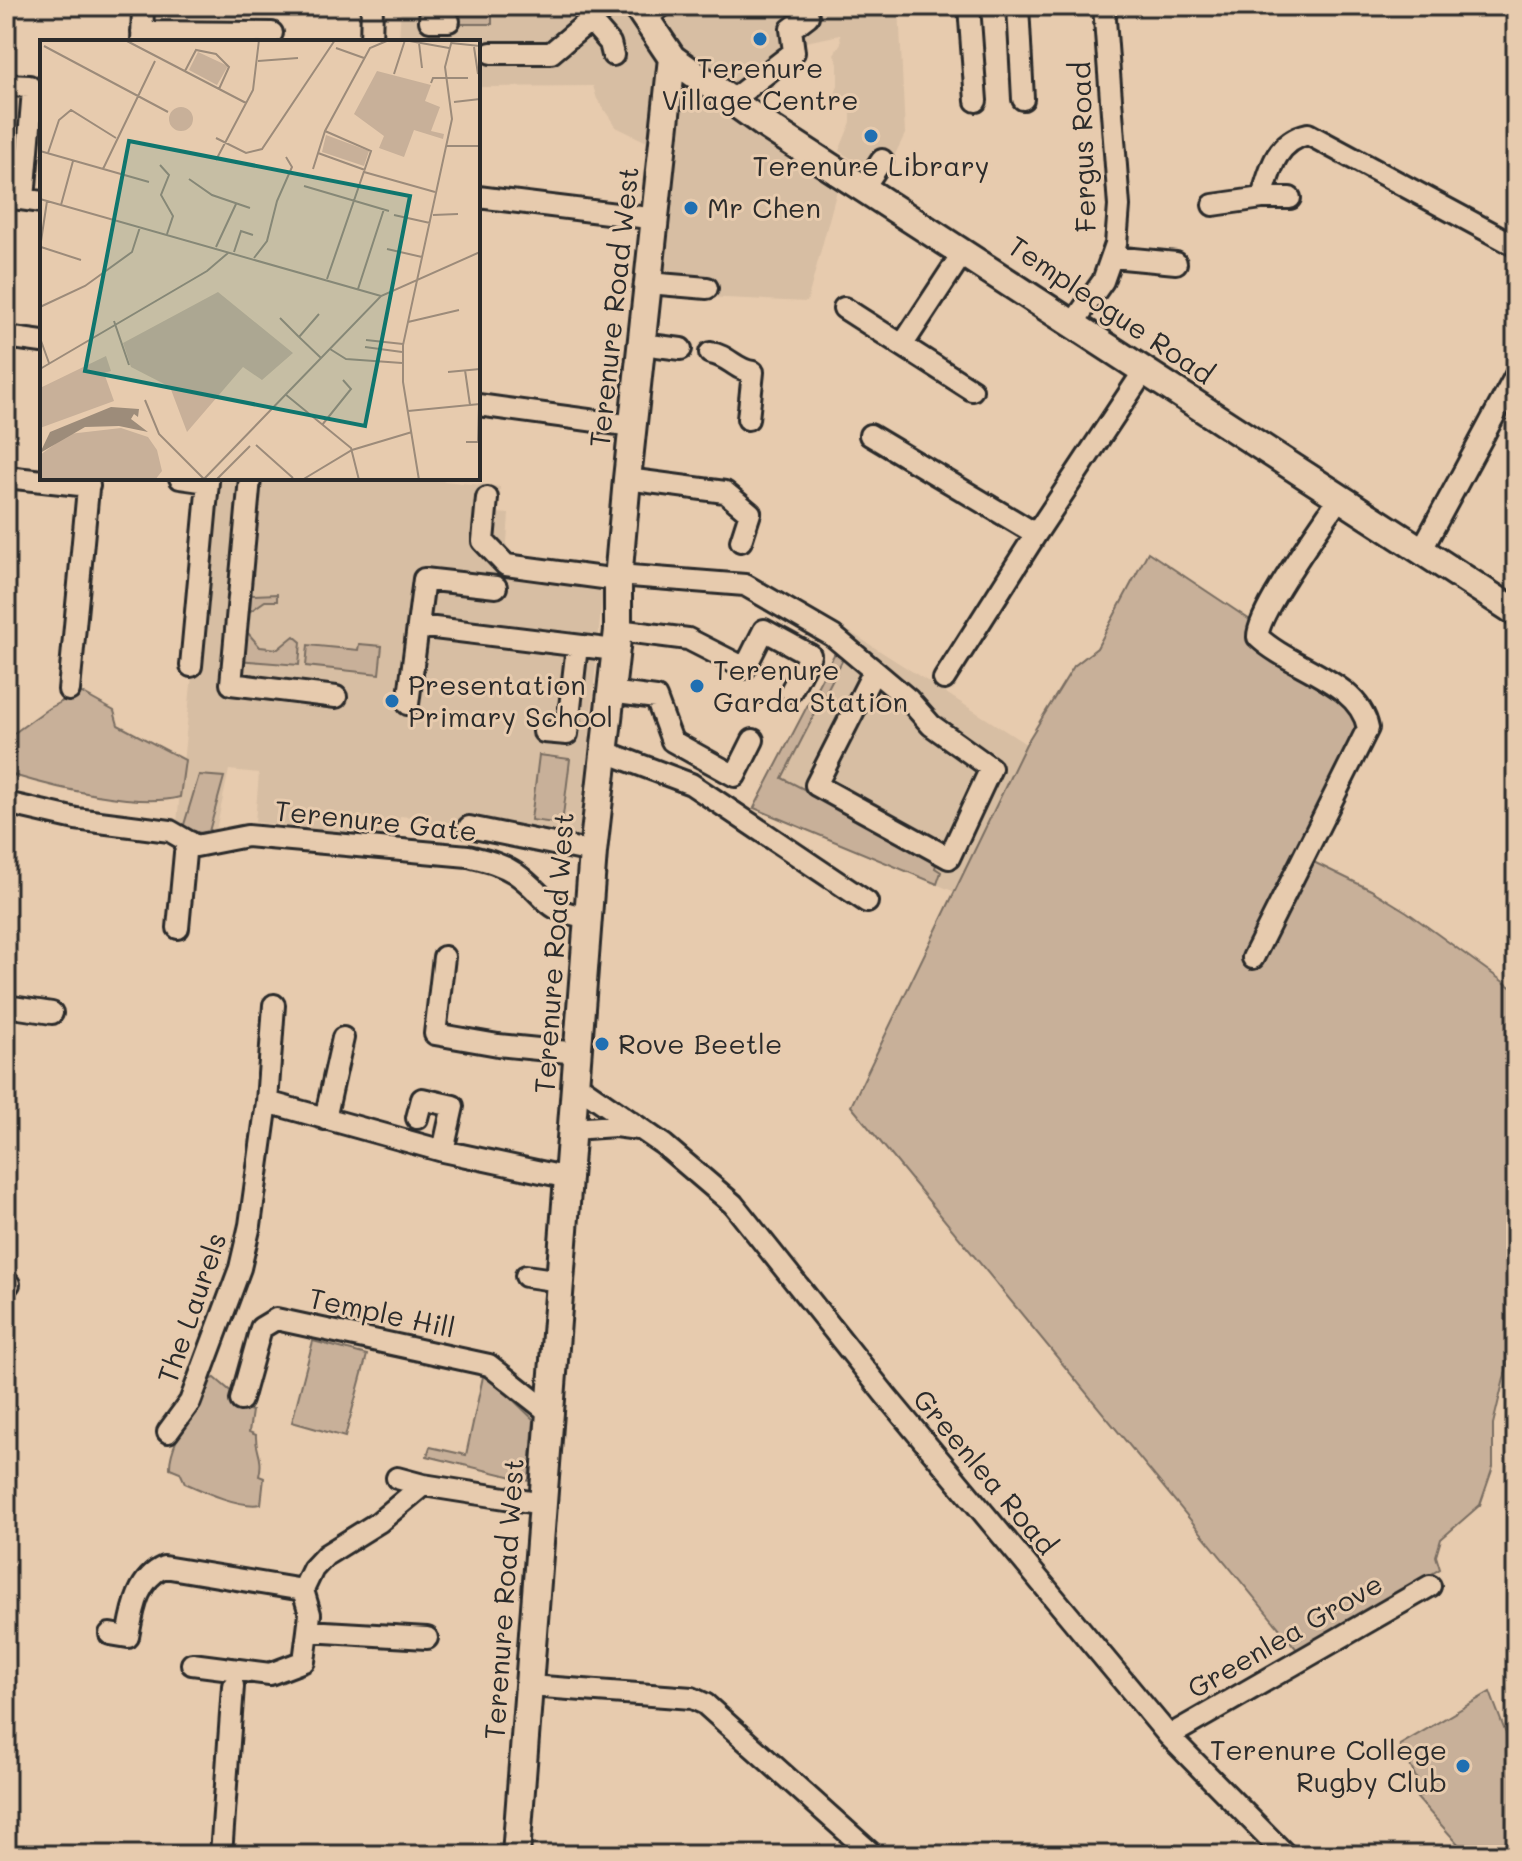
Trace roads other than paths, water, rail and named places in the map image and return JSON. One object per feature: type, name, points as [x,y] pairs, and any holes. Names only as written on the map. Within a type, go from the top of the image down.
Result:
[{"type":"main road","points":[[648,10],[672,58]]},
{"type":"main road","name":"Templeogue Road","points":[[672,58],[1144,371],[1516,612]]},
{"type":"main road","name":"Terenure Road West","points":[[516,1855],[593,852],[617,640],[618,577],[627,479],[672,58]]},
{"type":"street","points":[[143,6],[142,37],[272,33]]},
{"type":"street","points":[[371,40],[372,6]]},
{"type":"street","points":[[431,6],[430,21],[449,21]]},
{"type":"street","points":[[491,53],[551,53],[607,6]]},
{"type":"street","points":[[969,6],[976,101]]},
{"type":"street","points":[[1018,6],[1023,99]]},
{"type":"street","name":"Fergus Road","points":[[1074,322],[1103,281],[1112,257],[1119,206],[1104,6]]},
{"type":"street","points":[[732,100],[794,52],[791,29],[808,16]]},
{"type":"street","points":[[590,20],[610,43],[613,55]]},
{"type":"street","points":[[6,85],[29,86],[33,90],[24,199]]},
{"type":"street","points":[[1262,198],[1271,167],[1281,148],[1295,137],[1308,134],[1516,246]]},
{"type":"street","points":[[864,187],[882,160]]},
{"type":"street","points":[[480,197],[657,219]]},
{"type":"street","points":[[1213,205],[1262,198],[1290,198]]},
{"type":"street","points":[[903,344],[964,251]]},
{"type":"street","points":[[1112,257],[1176,263]]},
{"type":"street","points":[[648,283],[707,288]]},
{"type":"street","points":[[844,308],[972,390]]},
{"type":"street","points":[[6,337],[40,342]]},
{"type":"street","points":[[642,344],[681,349]]},
{"type":"street","points":[[710,353],[724,354],[742,371],[753,372],[748,419]]},
{"type":"street","points":[[944,679],[1144,371]]},
{"type":"street","points":[[1421,551],[1516,375]]},
{"type":"street","points":[[480,405],[633,426]]},
{"type":"street","points":[[870,435],[1036,534]]},
{"type":"street","points":[[6,477],[40,479]]},
{"type":"street","points":[[627,479],[725,492],[750,513],[741,541]]},
{"type":"street","points":[[56,480],[89,482],[69,690]]},
{"type":"street","points":[[191,666],[208,482],[194,480]]},
{"type":"street","points":[[250,480],[231,684],[336,697]]},
{"type":"street","points":[[487,498],[483,541],[506,565],[618,577],[695,578],[745,585],[833,636],[874,671],[923,713],[931,725],[991,768],[949,858],[816,785],[874,671]]},
{"type":"street","points":[[1253,958],[1368,728],[1365,712],[1345,693],[1258,637],[1257,628],[1273,600],[1339,498]]},
{"type":"street","points":[[408,704],[424,579],[496,587]]},
{"type":"street","points":[[418,626],[577,646],[617,640],[688,639],[745,668],[764,630],[810,655],[791,691]]},
{"type":"street","points":[[544,732],[567,734],[577,646]]},
{"type":"street","points":[[610,692],[656,698],[672,741],[735,776],[753,740]]},
{"type":"street","points":[[603,751],[691,784],[867,902]]},
{"type":"street","name":"Terenure Gate","points":[[6,803],[76,819],[170,831],[190,842],[206,846],[247,836],[468,856],[493,862],[515,874],[547,905],[565,914],[588,917]]},
{"type":"street","points":[[469,827],[593,852]]},
{"type":"street","points":[[178,928],[185,853],[190,842]]},
{"type":"street","points":[[444,957],[435,1034],[498,1045],[578,1053]]},
{"type":"street","name":"The Laurels","points":[[168,1432],[190,1402],[240,1268],[250,1225],[267,1102],[274,1005]]},
{"type":"street","points":[[6,1006],[52,1013]]},
{"type":"street","points":[[325,1119],[343,1038]]},
{"type":"street","name":"Greenlea Road","points":[[576,1084],[664,1145],[733,1204],[887,1397],[1169,1736],[1286,1855]]},
{"type":"street","points":[[417,1118],[422,1099],[453,1106],[443,1151]]},
{"type":"street","points":[[267,1102],[443,1151],[569,1178]]},
{"type":"street","points":[[572,1129],[615,1126],[638,1129]]},
{"type":"street","points":[[526,1276],[561,1281]]},
{"type":"street","name":"Temple Hill","points":[[241,1400],[261,1328],[276,1319],[489,1365],[551,1414]]},
{"type":"street","points":[[397,1478],[543,1504]]},
{"type":"street","points":[[192,1664],[270,1674],[304,1661],[310,1614],[303,1590],[313,1569],[326,1555],[379,1522],[423,1485]]},
{"type":"street","points":[[110,1634],[128,1637],[143,1585],[150,1573],[164,1567],[303,1590]]},
{"type":"street","name":"Greenlea Grove","points":[[1169,1736],[1430,1586]]},
{"type":"street","points":[[308,1631],[427,1638]]},
{"type":"street","points":[[221,1855],[233,1686]]},
{"type":"street","points":[[529,1686],[692,1698],[705,1704],[873,1855]]},
{"type":"place","name":"Terenure Village Centre","points":[[760,39]]},
{"type":"place","name":"Terenure Library","points":[[871,136]]},
{"type":"place","name":"Mr Chen","points":[[691,208]]},
{"type":"place","name":"Terenure Garda Station","points":[[697,686]]},
{"type":"place","name":"Presentation Primary School","points":[[392,701]]},
{"type":"place","name":"Rove Beetle","points":[[602,1044]]},
{"type":"place","name":"Terenure College Rugby Club","points":[[1463,1766]]}]
